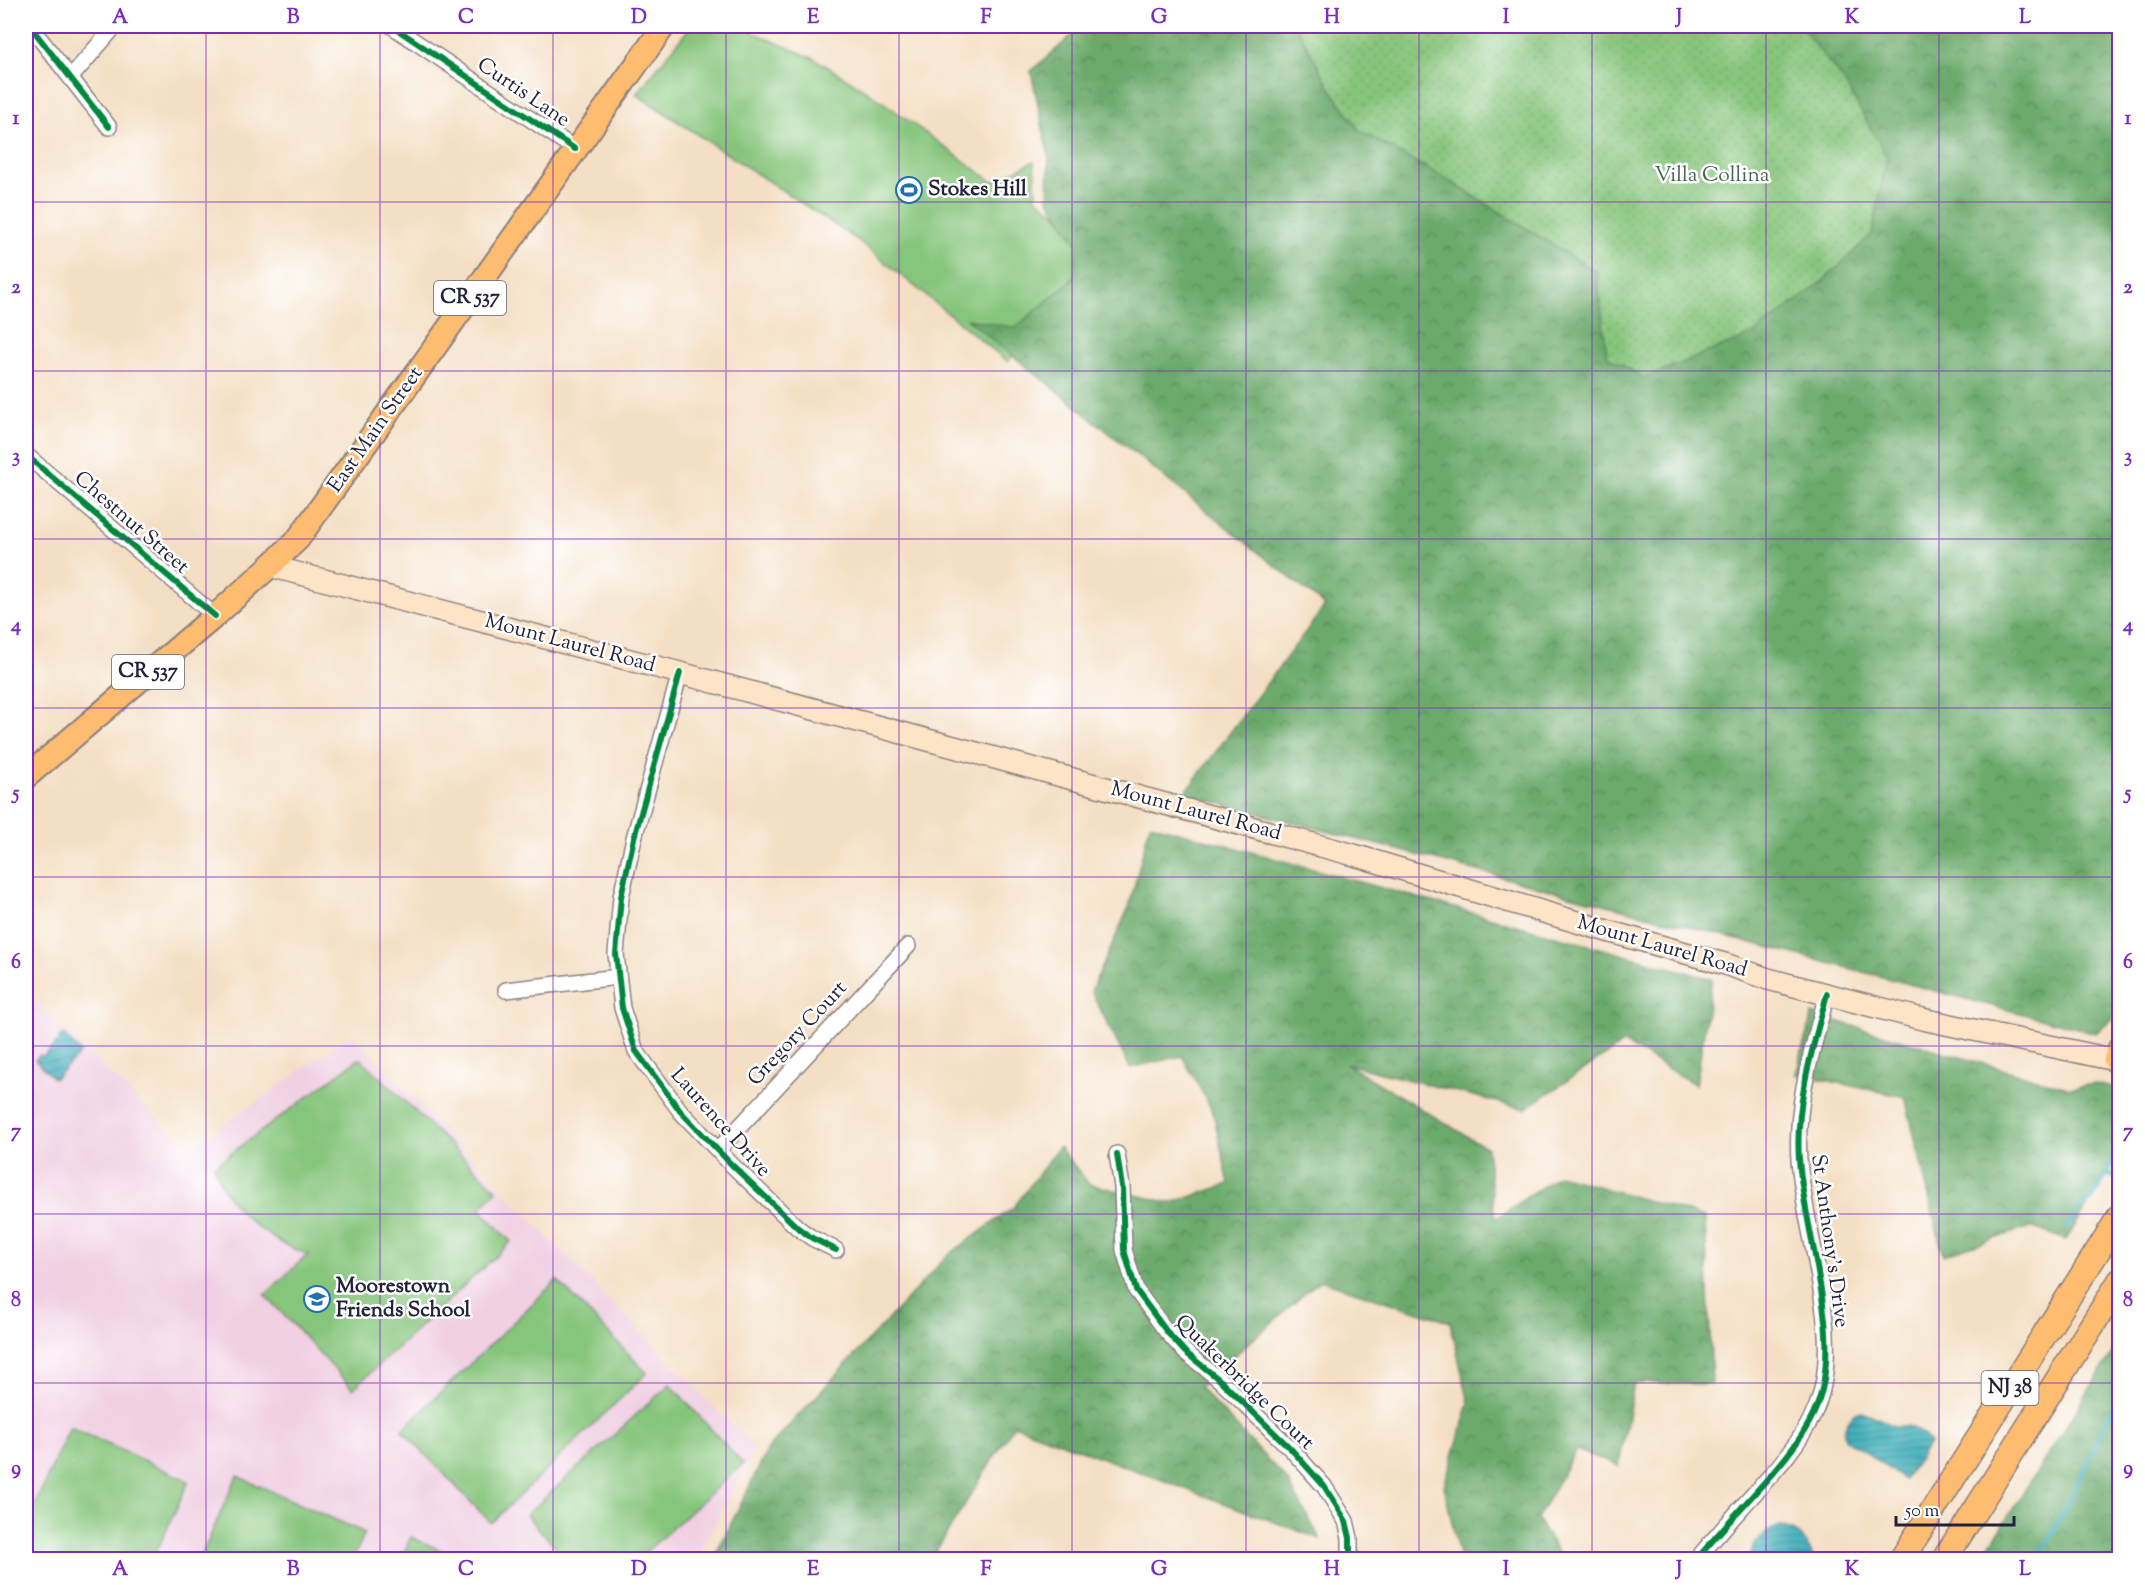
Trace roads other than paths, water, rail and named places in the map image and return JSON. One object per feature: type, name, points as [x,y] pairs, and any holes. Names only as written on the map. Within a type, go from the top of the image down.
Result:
[{"type":"highway","name":"NJ 38","points":[[1901,1560],[2120,1216]]},
{"type":"highway","name":"NJ 38","points":[[1944,1560],[2120,1281]]},
{"type":"main road","name":"East Main Street","points":[[26,777],[215,616],[298,539],[664,26]]},
{"type":"main road","name":"Mount Laurel Road","points":[[270,566],[680,673],[1354,855],[1725,964],[1768,979],[1922,1019],[2118,1056]]},
{"type":"street","points":[[30,26],[110,128]]},
{"type":"street","points":[[71,77],[115,26]]},
{"type":"street","name":"Curtis Lane","points":[[392,26],[575,149]]},
{"type":"street","name":"Chestnut Street","points":[[26,454],[215,616]]},
{"type":"street","name":"Laurence Drive","points":[[680,673],[634,838],[621,897],[616,954],[622,1008],[636,1051],[681,1112],[798,1228],[836,1250]]},
{"type":"street","name":"Gregory Court","points":[[718,1150],[908,946]]},
{"type":"street","points":[[506,990],[618,977]]},
{"type":"street","name":"St Anthony's Drive","points":[[1696,1560],[1795,1445],[1814,1413],[1823,1388],[1827,1363],[1826,1336],[1802,1187],[1798,1130],[1805,1080],[1827,994]]},
{"type":"street","name":"Quakerbridge Court","points":[[1117,1154],[1122,1187],[1124,1250],[1136,1290],[1185,1353],[1221,1381],[1291,1449],[1324,1486],[1346,1521],[1350,1538],[1350,1560]]},
{"type":"water","points":[[63,1034],[81,1053],[54,1079],[35,1060],[40,1055],[43,1057]]},
{"type":"water","points":[[1860,1411],[1891,1425],[1913,1428],[1930,1443],[1904,1480],[1845,1438],[1844,1430],[1848,1422]]},
{"type":"water","points":[[1781,1526],[1802,1538],[1814,1559],[1750,1559],[1753,1548],[1760,1538]]},
{"type":"waterway","points":[[2067,1227],[2077,1209],[2093,1199],[2101,1182],[2108,1175],[2120,1138]]},
{"type":"waterway","points":[[2108,1175],[2120,1177]]},
{"type":"waterway","points":[[2038,1560],[2070,1500],[2120,1393]]},
{"type":"place","name":"Stokes Hill","points":[[909,190]]},
{"type":"place","name":"Moorestown Friends School","points":[[317,1299]]},
{"type":"park label","name":"Villa Collina","points":[[1712,176]]}]
